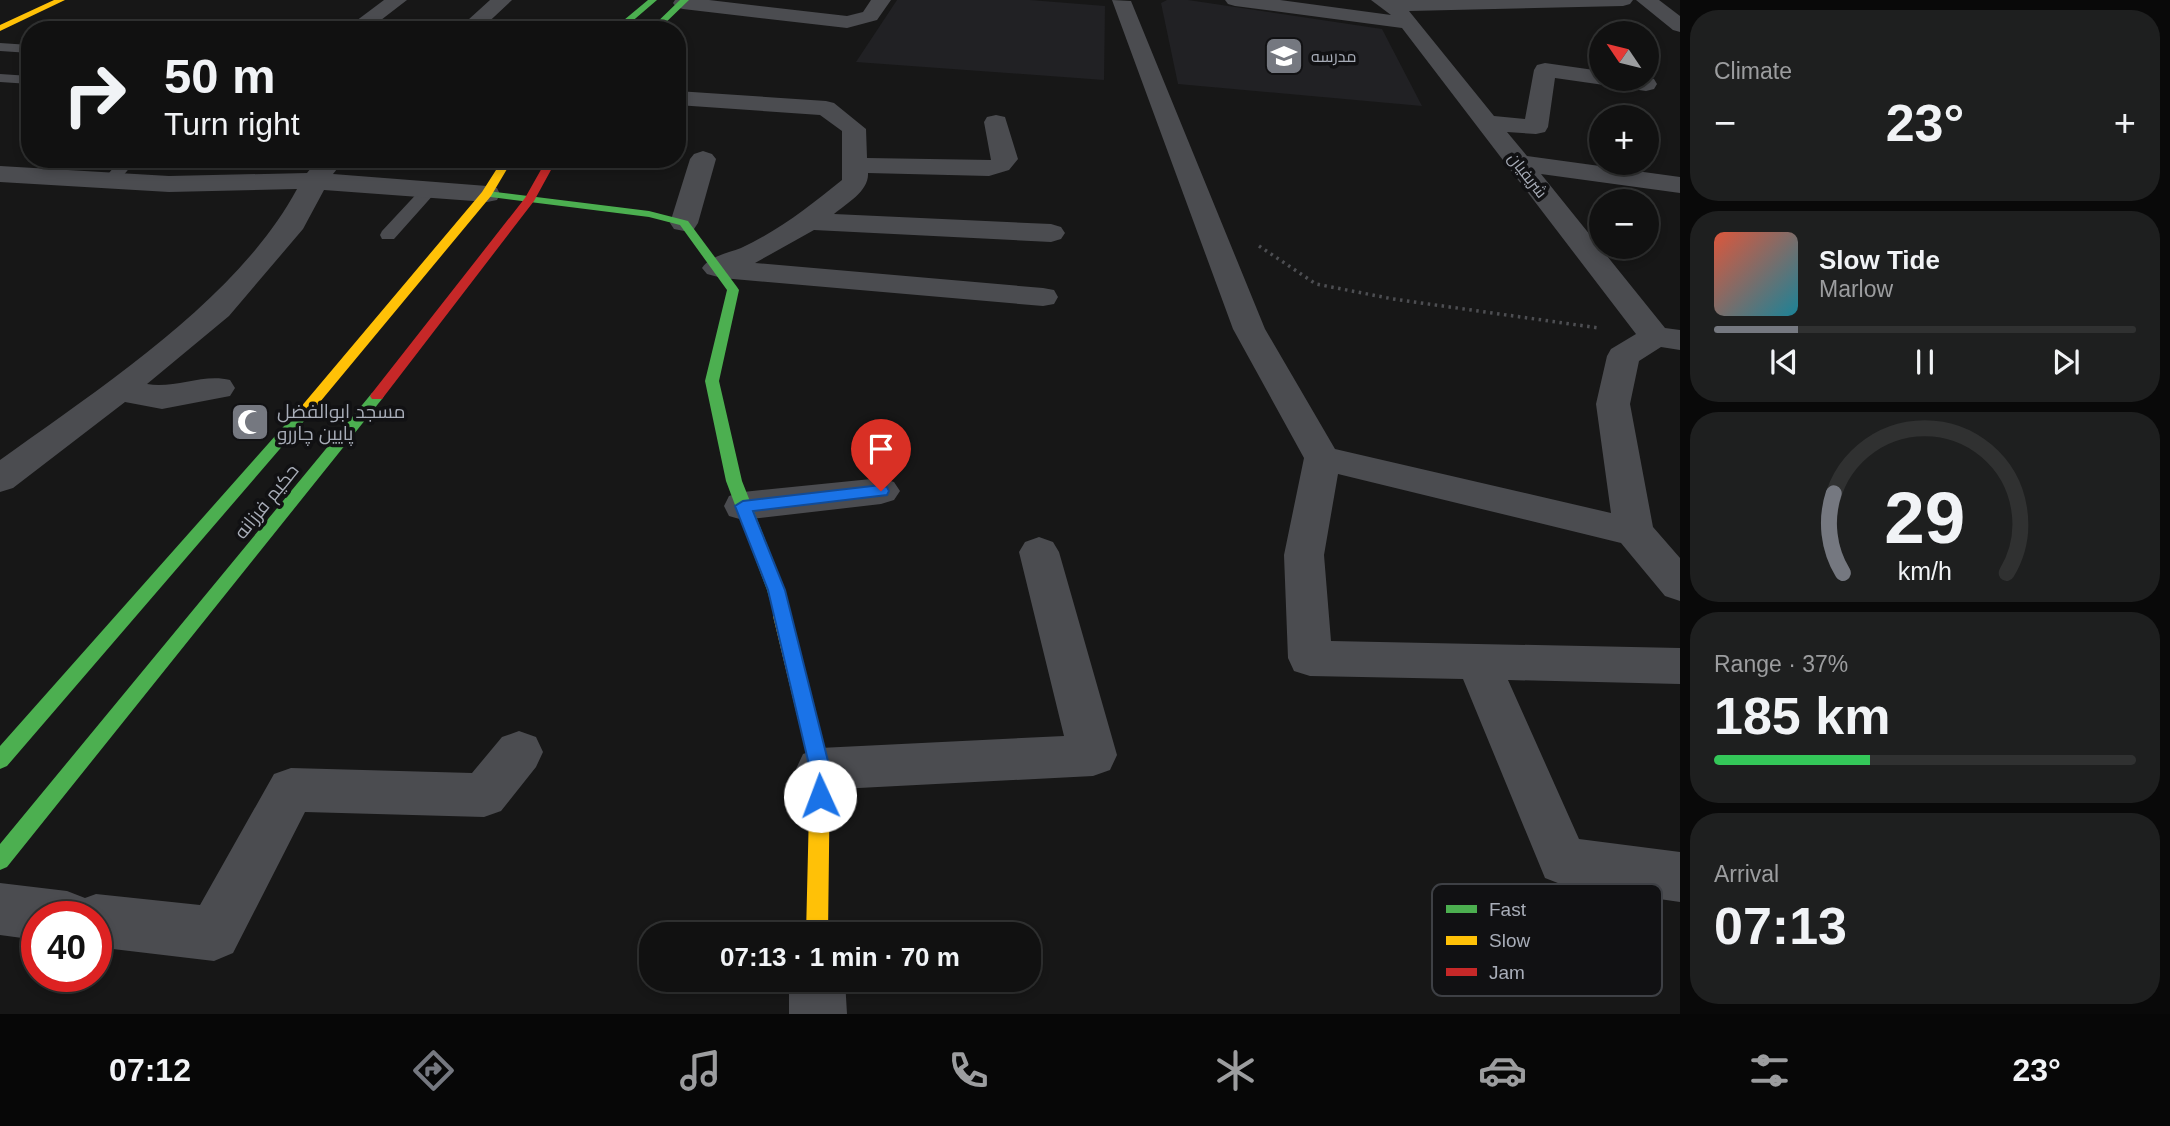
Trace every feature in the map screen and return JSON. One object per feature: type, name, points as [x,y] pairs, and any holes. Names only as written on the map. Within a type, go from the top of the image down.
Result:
[{"type":"street","points":[[0,28],[61,0]]},
{"type":"street","points":[[367,21],[397,0]]},
{"type":"street","points":[[478,21],[502,0]]},
{"type":"street","points":[[627,21],[653,0]]},
{"type":"street","points":[[663,21],[684,1],[846,22],[870,16],[881,0]]},
{"type":"street","points":[[1115,0],[1122,0],[1249,329],[1322,458],[1304,555],[1310,658],[1680,666]]},
{"type":"street","points":[[1235,0],[1394,9],[1471,2],[1623,0]]},
{"type":"street","points":[[1646,0],[1680,26]]},
{"type":"street","name":"شریفیان","points":[[1394,9],[1518,163],[1668,338]]},
{"type":"street","points":[[1487,123],[1536,127],[1545,70],[1589,76]]},
{"type":"street","points":[[686,98],[826,108],[854,129],[855,182],[808,221],[753,253],[717,268]]},
{"type":"street","points":[[855,164],[989,168],[1000,165],[1005,159],[996,122]]},
{"type":"street","points":[[684,223],[703,159]]},
{"type":"street","points":[[1518,163],[1680,185]]},
{"type":"street","name":"حکیم فرزانه","points":[[0,760],[306,410],[487,194],[503,168]]},
{"type":"street","name":"حکیم فرزانه","points":[[0,860],[362,416],[530,199],[547,168]]},
{"type":"street","points":[[0,479],[118,390],[218,309],[293,223],[323,170]]},
{"type":"street","points":[[7,180],[111,180],[169,184],[323,170],[429,190],[487,194],[649,214],[684,223],[733,290],[712,381],[734,481],[776,590],[820,769],[817,922]]},
{"type":"street","points":[[808,221],[1051,233]]},
{"type":"street","points":[[717,268],[1044,297]]},
{"type":"street","points":[[1668,338],[1623,356],[1613,404],[1634,532],[1680,585]]},
{"type":"street","points":[[118,390],[162,398],[218,388]]},
{"type":"street","points":[[1322,458],[1634,532]]},
{"type":"street","points":[[743,506],[881,491]]},
{"type":"street","points":[[820,769],[1093,755],[1039,552]]},
{"type":"street","points":[[1478,662],[1563,861],[1680,877]]},
{"type":"street","points":[[112,922],[214,934],[292,790],[484,795],[519,752]]},
{"type":"street","points":[[0,909],[21,912]]},
{"type":"street","points":[[817,992],[818,1014]]},
{"type":"lane","points":[[0,47],[21,48]]},
{"type":"lane","points":[[0,78],[21,79]]},
{"type":"lane","points":[[111,180],[122,168]]},
{"type":"lane","points":[[388,236],[429,190]]},
{"type":"path","points":[[1206,217],[1268,251],[1316,284],[1393,299],[1668,338]]},
{"type":"shaded area","points":[[897,0],[1030,0],[1105,6],[1104,80],[856,62]]},
{"type":"shaded area","name":"مدرسه","points":[[1167,0],[1188,0],[1382,29],[1422,106],[1178,84],[1161,3]]},
{"type":"traffic: fast","points":[[627,21],[653,0]]},
{"type":"traffic: fast","points":[[663,21],[685,0]]},
{"type":"traffic: fast","points":[[487,194],[649,214],[684,223],[733,290],[712,381],[734,481],[776,590],[782,616]]},
{"type":"traffic: fast","points":[[0,860],[377,396]]},
{"type":"traffic: fast","points":[[0,760],[305,411]]},
{"type":"traffic: slow","points":[[0,28],[61,0]]},
{"type":"traffic: slow","points":[[305,411],[487,194],[503,168]]},
{"type":"traffic: slow","points":[[782,616],[820,769],[817,922]]},
{"type":"traffic: jam","points":[[377,396],[530,199],[547,168]]},
{"type":"place","name":"مدرسه","points":[[1284,56]]},
{"type":"place","name":"مسجد ابوالفضل پایین چاررو","points":[[250,422]]},
{"type":"route","points":[[820,796],[820,769],[776,590],[743,506],[881,491]]}]
